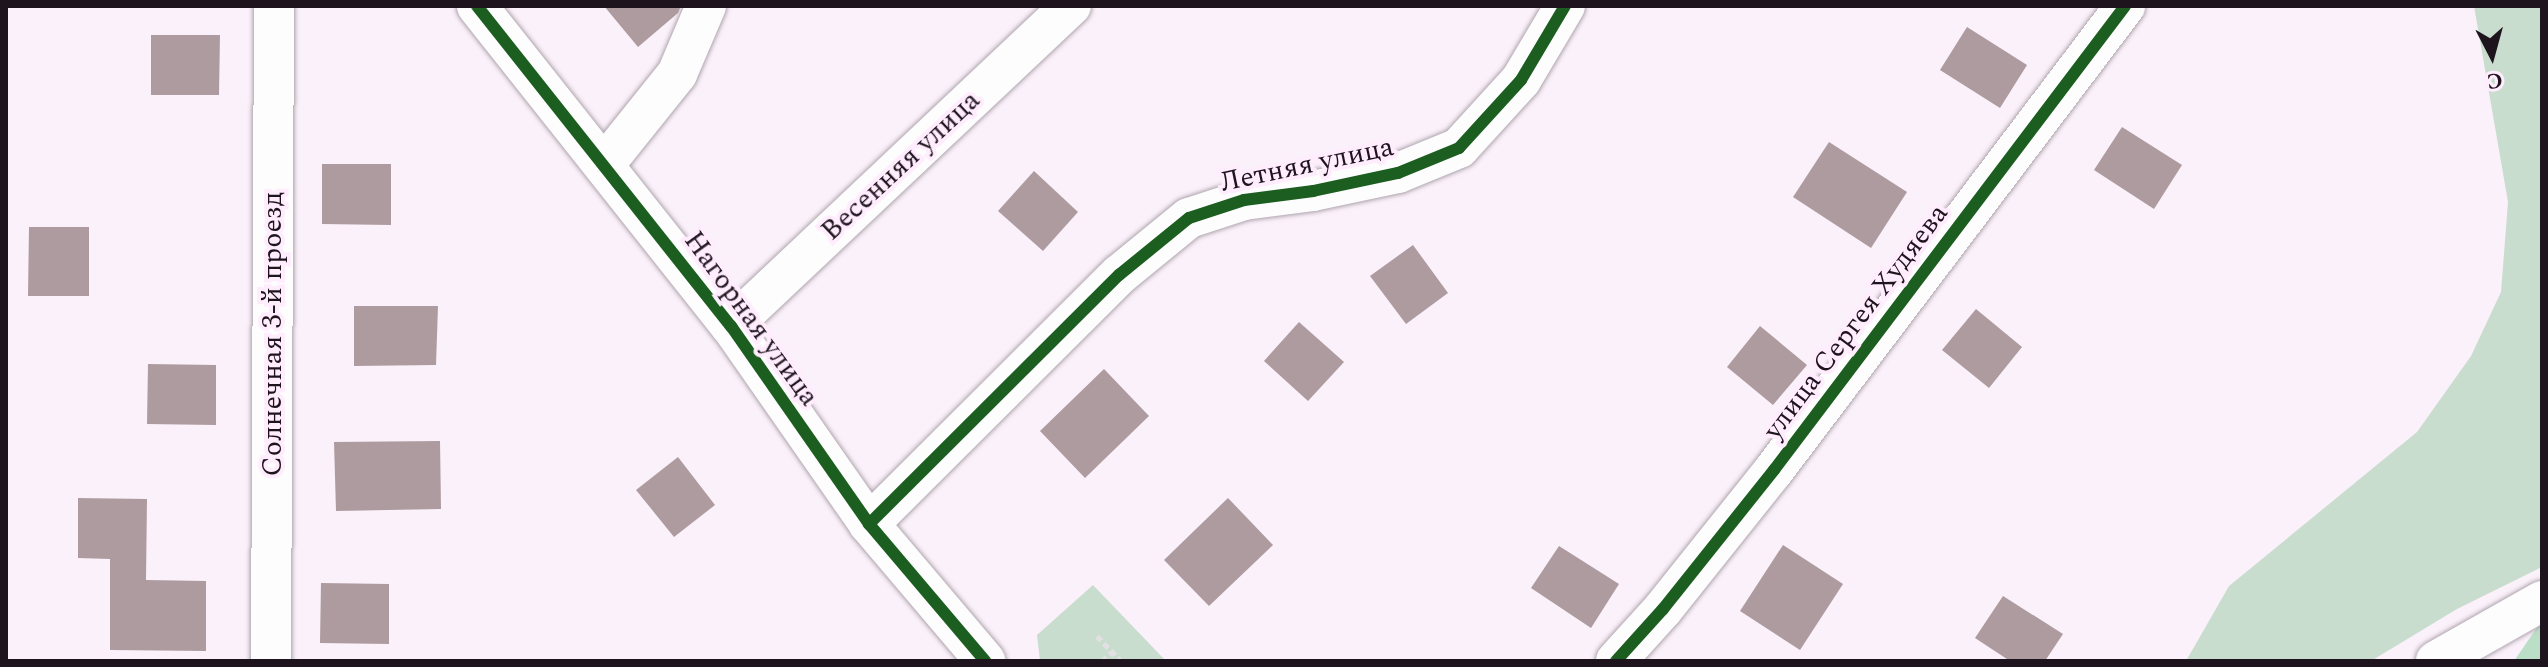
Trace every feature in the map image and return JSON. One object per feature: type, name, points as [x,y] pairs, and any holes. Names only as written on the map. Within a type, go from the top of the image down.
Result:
[{"type":"street","name":"Солнечная 3-й проезд","points":[[271,661],[274,6]]},
{"type":"street","name":"Нагорная улица","points":[[477,6],[731,326],[869,524],[985,661]]},
{"type":"street","points":[[604,165],[677,74],[706,6]]},
{"type":"street","name":"Весенняя улица","points":[[731,326],[1071,6]]},
{"type":"street","name":"Летняя улица","points":[[869,524],[1119,275],[1189,218],[1244,200],[1313,191],[1398,173],[1459,148],[1521,80],[1565,6]]},
{"type":"street","name":"улица Сергея Худяева","points":[[1616,661],[1663,609],[1774,470],[2125,6]]},
{"type":"street","points":[[2436,661],[2542,601]]},
{"type":"path","points":[[1097,636],[1121,661]]},
{"type":"path","points":[[1102,661],[1112,652]]},
{"type":"green space","points":[[2474,6],[2542,6],[2542,567],[2457,609],[2371,661],[2186,661],[2229,586],[2417,432],[2471,356],[2501,292],[2508,202]]},
{"type":"green space","points":[[1093,585],[1166,661],[1040,661],[1037,635]]},
{"type":"green space","points":[[2542,625],[2542,661],[2514,661],[2538,626]]},
{"type":"building","points":[[604,6],[681,6],[678,13],[638,47]]},
{"type":"building","points":[[1967,27],[2027,65],[2000,108],[1940,70]]},
{"type":"building","points":[[151,35],[220,35],[219,95],[151,95]]},
{"type":"building","points":[[2122,127],[2182,165],[2154,209],[2094,170]]},
{"type":"building","points":[[1829,142],[1907,192],[1871,248],[1793,197]]},
{"type":"building","points":[[322,164],[391,164],[391,225],[322,224]]},
{"type":"building","points":[[1034,171],[1078,212],[1043,251],[998,211]]},
{"type":"building","points":[[29,227],[89,227],[89,296],[28,296]]},
{"type":"building","points":[[1413,245],[1448,293],[1406,324],[1370,276]]},
{"type":"building","points":[[354,306],[438,306],[436,365],[354,366]]},
{"type":"building","points":[[1976,309],[2022,347],[1989,388],[1942,350]]},
{"type":"building","points":[[1299,322],[1344,362],[1308,401],[1264,361]]},
{"type":"building","points":[[1760,326],[1807,365],[1773,405],[1727,367]]},
{"type":"building","points":[[148,364],[216,365],[216,425],[147,424]]},
{"type":"building","points":[[1104,369],[1149,416],[1085,478],[1040,431]]},
{"type":"building","points":[[440,441],[441,509],[336,511],[334,442]]},
{"type":"building","points":[[678,457],[715,505],[674,537],[636,490]]},
{"type":"building","points":[[78,498],[147,499],[146,580],[206,581],[206,651],[110,650],[110,559],[78,558]]},
{"type":"building","points":[[1228,498],[1273,545],[1209,606],[1164,560]]},
{"type":"building","points":[[1783,545],[1843,584],[1800,650],[1740,611]]},
{"type":"building","points":[[1559,546],[1619,584],[1591,628],[1531,588]]},
{"type":"building","points":[[321,583],[389,584],[389,644],[320,643]]},
{"type":"building","points":[[2003,596],[2063,634],[2045,661],[2010,661],[1975,638]]},
{"type":"cycle path","points":[[477,6],[731,326],[869,524],[985,661]]},
{"type":"cycle path","points":[[869,524],[1119,275],[1189,218],[1244,200],[1313,191],[1398,173],[1459,148],[1521,80],[1565,6]]},
{"type":"cycle path","points":[[1616,661],[1663,609],[1774,470],[2125,6]]}]
